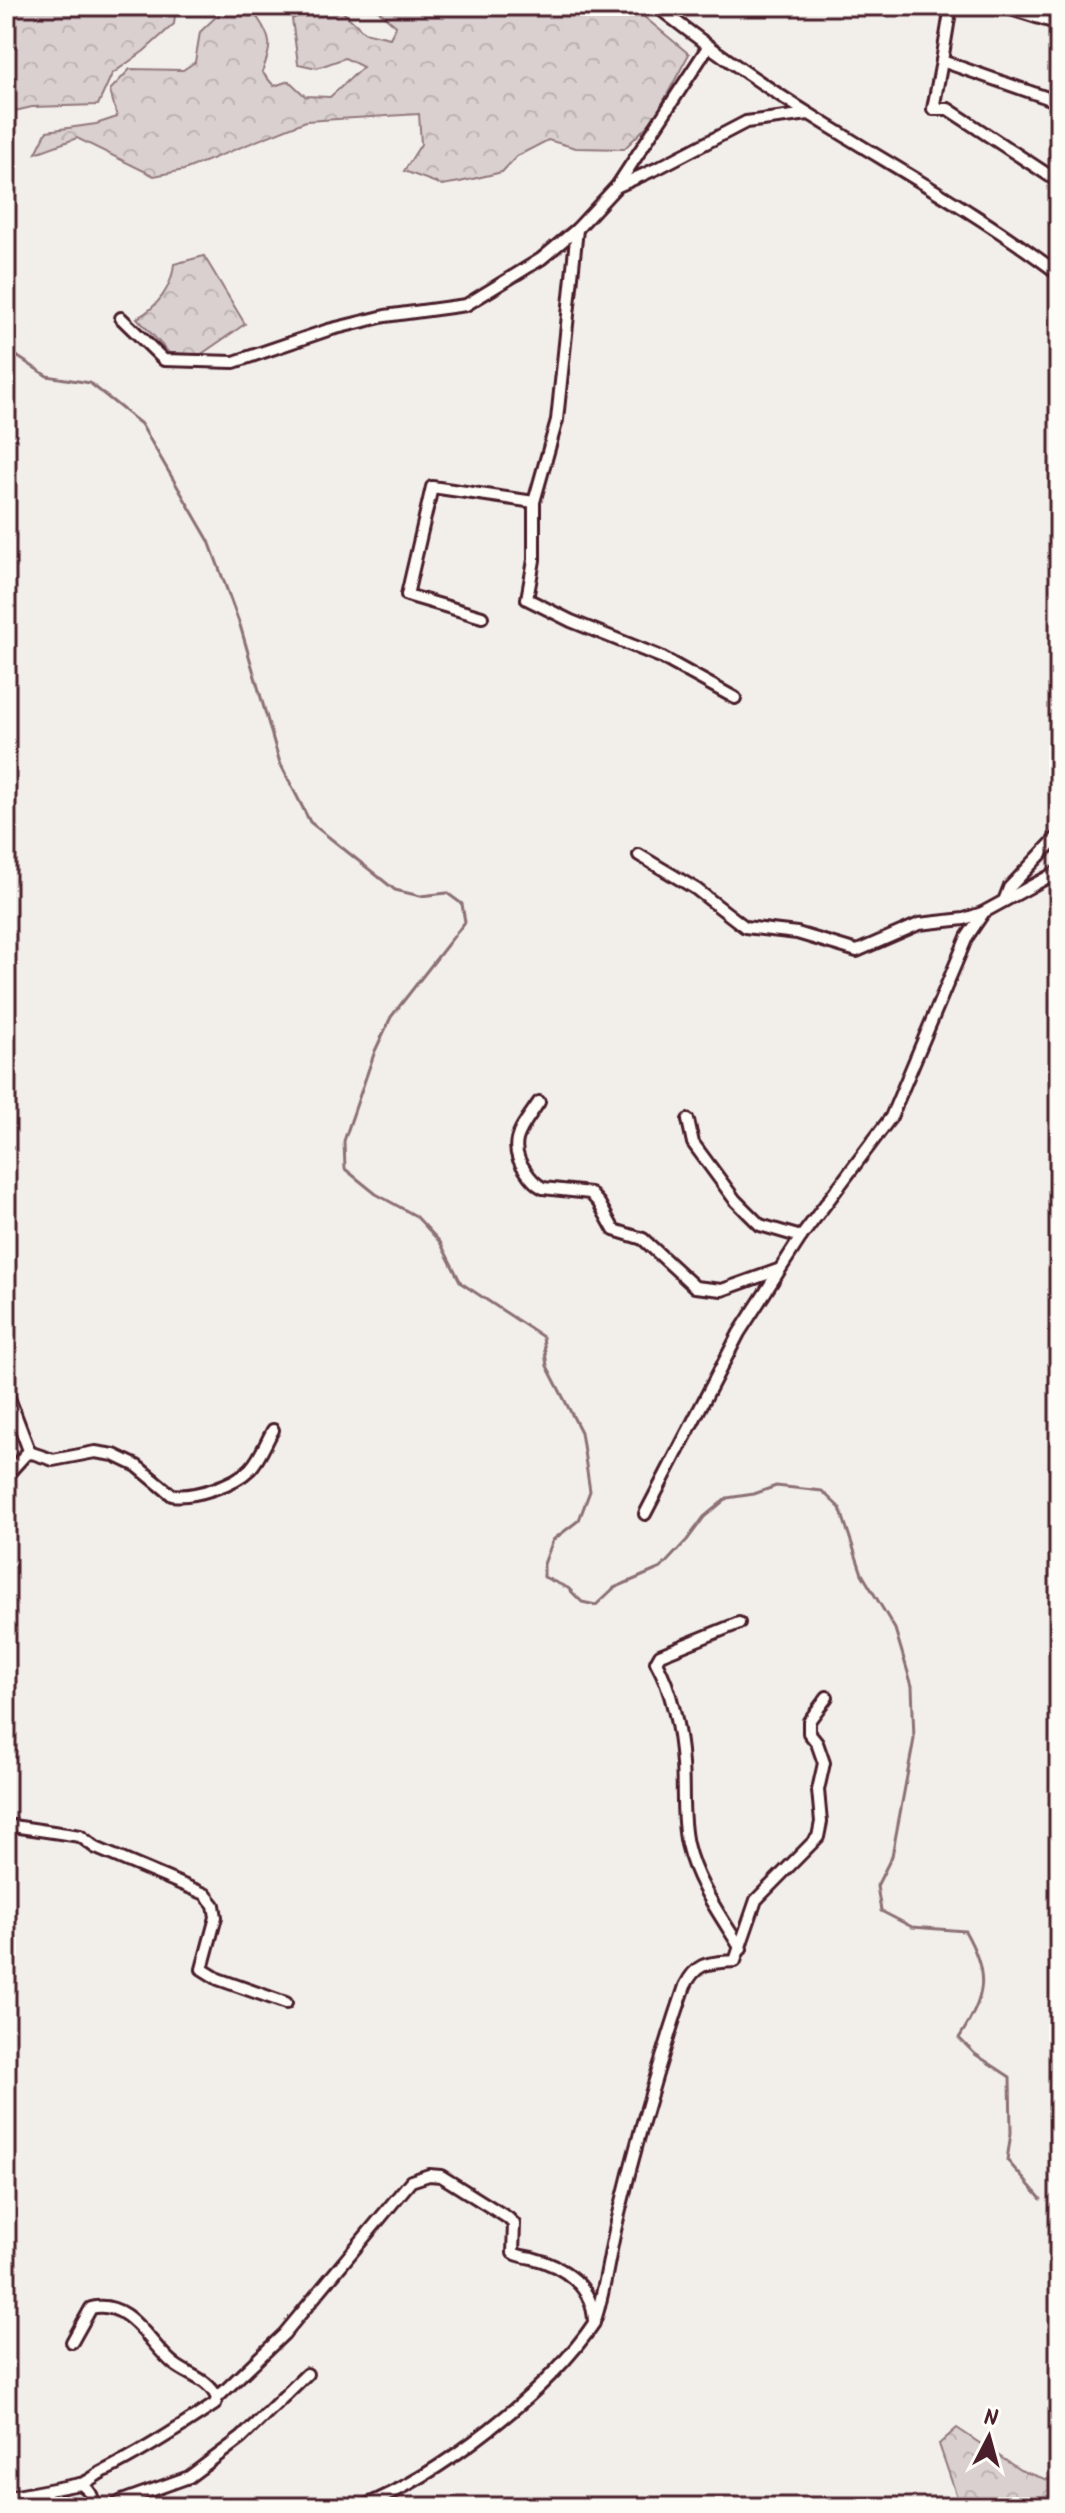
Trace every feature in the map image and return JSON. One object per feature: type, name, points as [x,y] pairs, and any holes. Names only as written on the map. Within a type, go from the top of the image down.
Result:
[{"type":"street","points":[[656,6],[708,47],[809,114],[1004,232],[1056,272],[1059,251]]},
{"type":"street","points":[[951,6],[933,109],[948,109],[1059,182]]},
{"type":"street","points":[[1001,6],[1059,24]]},
{"type":"street","points":[[121,318],[164,360],[234,362],[328,330],[385,316],[466,305],[541,259],[577,229],[616,187],[708,47]]},
{"type":"street","points":[[942,61],[1059,102]]},
{"type":"street","points":[[616,187],[746,122],[809,114]]},
{"type":"street","points":[[577,229],[557,420],[534,502],[534,560],[527,599],[571,621],[661,657],[735,698]]},
{"type":"street","points":[[482,617],[407,595],[432,487],[534,502]]},
{"type":"street","points":[[1004,901],[1009,888],[1059,835]]},
{"type":"street","points":[[639,855],[696,889],[745,927],[797,933],[857,951],[919,924],[964,919],[984,912],[1059,871]]},
{"type":"street","points":[[645,1514],[739,1333],[801,1237],[891,1117],[967,937],[984,912]]},
{"type":"street","points":[[539,1102],[516,1138],[516,1159],[537,1185],[590,1193],[614,1230],[643,1239],[695,1287],[722,1290],[780,1269]]},
{"type":"street","points":[[688,1120],[693,1143],[735,1200],[760,1225],[801,1237]]},
{"type":"street","points":[[6,1390],[30,1453]]},
{"type":"street","points":[[30,1453],[53,1460],[95,1452],[114,1455],[137,1466],[172,1495],[182,1496],[231,1481],[250,1469],[273,1430]]},
{"type":"street","points":[[6,1476],[30,1453]]},
{"type":"street","points":[[739,1623],[660,1655],[656,1662],[664,1677],[682,1763],[682,1808],[688,1846],[701,1883],[741,1949]]},
{"type":"street","points":[[361,2507],[390,2496],[504,2418],[554,2371],[594,2323],[607,2280],[613,2237],[637,2141],[685,1986],[693,1971],[706,1963],[735,1961],[756,1900],[818,1837],[821,1822],[818,1790],[824,1763],[817,1743],[809,1733],[809,1721],[827,1697]]},
{"type":"street","points":[[6,1825],[80,1836],[96,1848],[205,1894],[214,1905],[216,1917],[202,1969],[209,1975],[286,2003]]},
{"type":"street","points":[[6,2498],[86,2484],[94,2476],[137,2455],[215,2404],[217,2398],[284,2334],[411,2181],[429,2175],[441,2176],[514,2224],[513,2253],[558,2268],[583,2286],[594,2311],[594,2323]]},
{"type":"street","points":[[72,2342],[91,2308],[111,2307],[143,2330],[174,2364],[203,2381],[217,2398]]},
{"type":"street","points":[[113,2507],[189,2477],[241,2438],[307,2374]]},
{"type":"street","points":[[80,2484],[87,2487],[94,2507]]},
{"type":"green space","points":[[6,6],[176,6],[174,24],[112,74],[98,105],[32,107],[6,113]]},
{"type":"green space","points":[[317,6],[343,12],[364,32],[390,38],[396,26],[373,6],[631,6],[689,54],[654,119],[624,149],[576,148],[548,140],[517,156],[502,172],[442,185],[404,171],[421,144],[419,114],[306,121],[184,170],[154,176],[77,138],[36,153],[47,131],[96,124],[117,117],[110,90],[130,69],[183,70],[195,62],[200,32],[223,10],[257,17],[269,44],[262,72],[274,86],[289,81],[305,96],[330,97],[363,67],[345,58],[317,68],[298,64],[292,19]]},
{"type":"green space","points":[[204,256],[245,324],[200,355],[169,353],[137,318],[151,309],[162,296],[174,264]]},
{"type":"green space","points":[[957,2428],[1020,2470],[1048,2480],[1059,2465],[1059,2507],[957,2507],[958,2500],[939,2444]]},
{"type":"waterway","points":[[6,349],[47,376],[90,383],[141,424],[209,541],[240,625],[280,763],[310,822],[395,890],[420,896],[447,893],[462,904],[465,922],[391,1017],[375,1051],[344,1141],[345,1169],[376,1194],[416,1216],[440,1242],[461,1283],[543,1337],[547,1366],[581,1432],[590,1491],[579,1520],[553,1540],[544,1564],[544,1577],[568,1588],[582,1602],[596,1605],[614,1588],[661,1568],[704,1517],[727,1498],[754,1494],[776,1486],[822,1491],[840,1508],[862,1574],[895,1629],[912,1686],[914,1739],[892,1856],[877,1886],[881,1911],[912,1927],[965,1931],[978,1960],[982,1985],[975,2010],[959,2038],[975,2054],[1010,2077],[1011,2133],[1007,2160],[1041,2199]]}]
